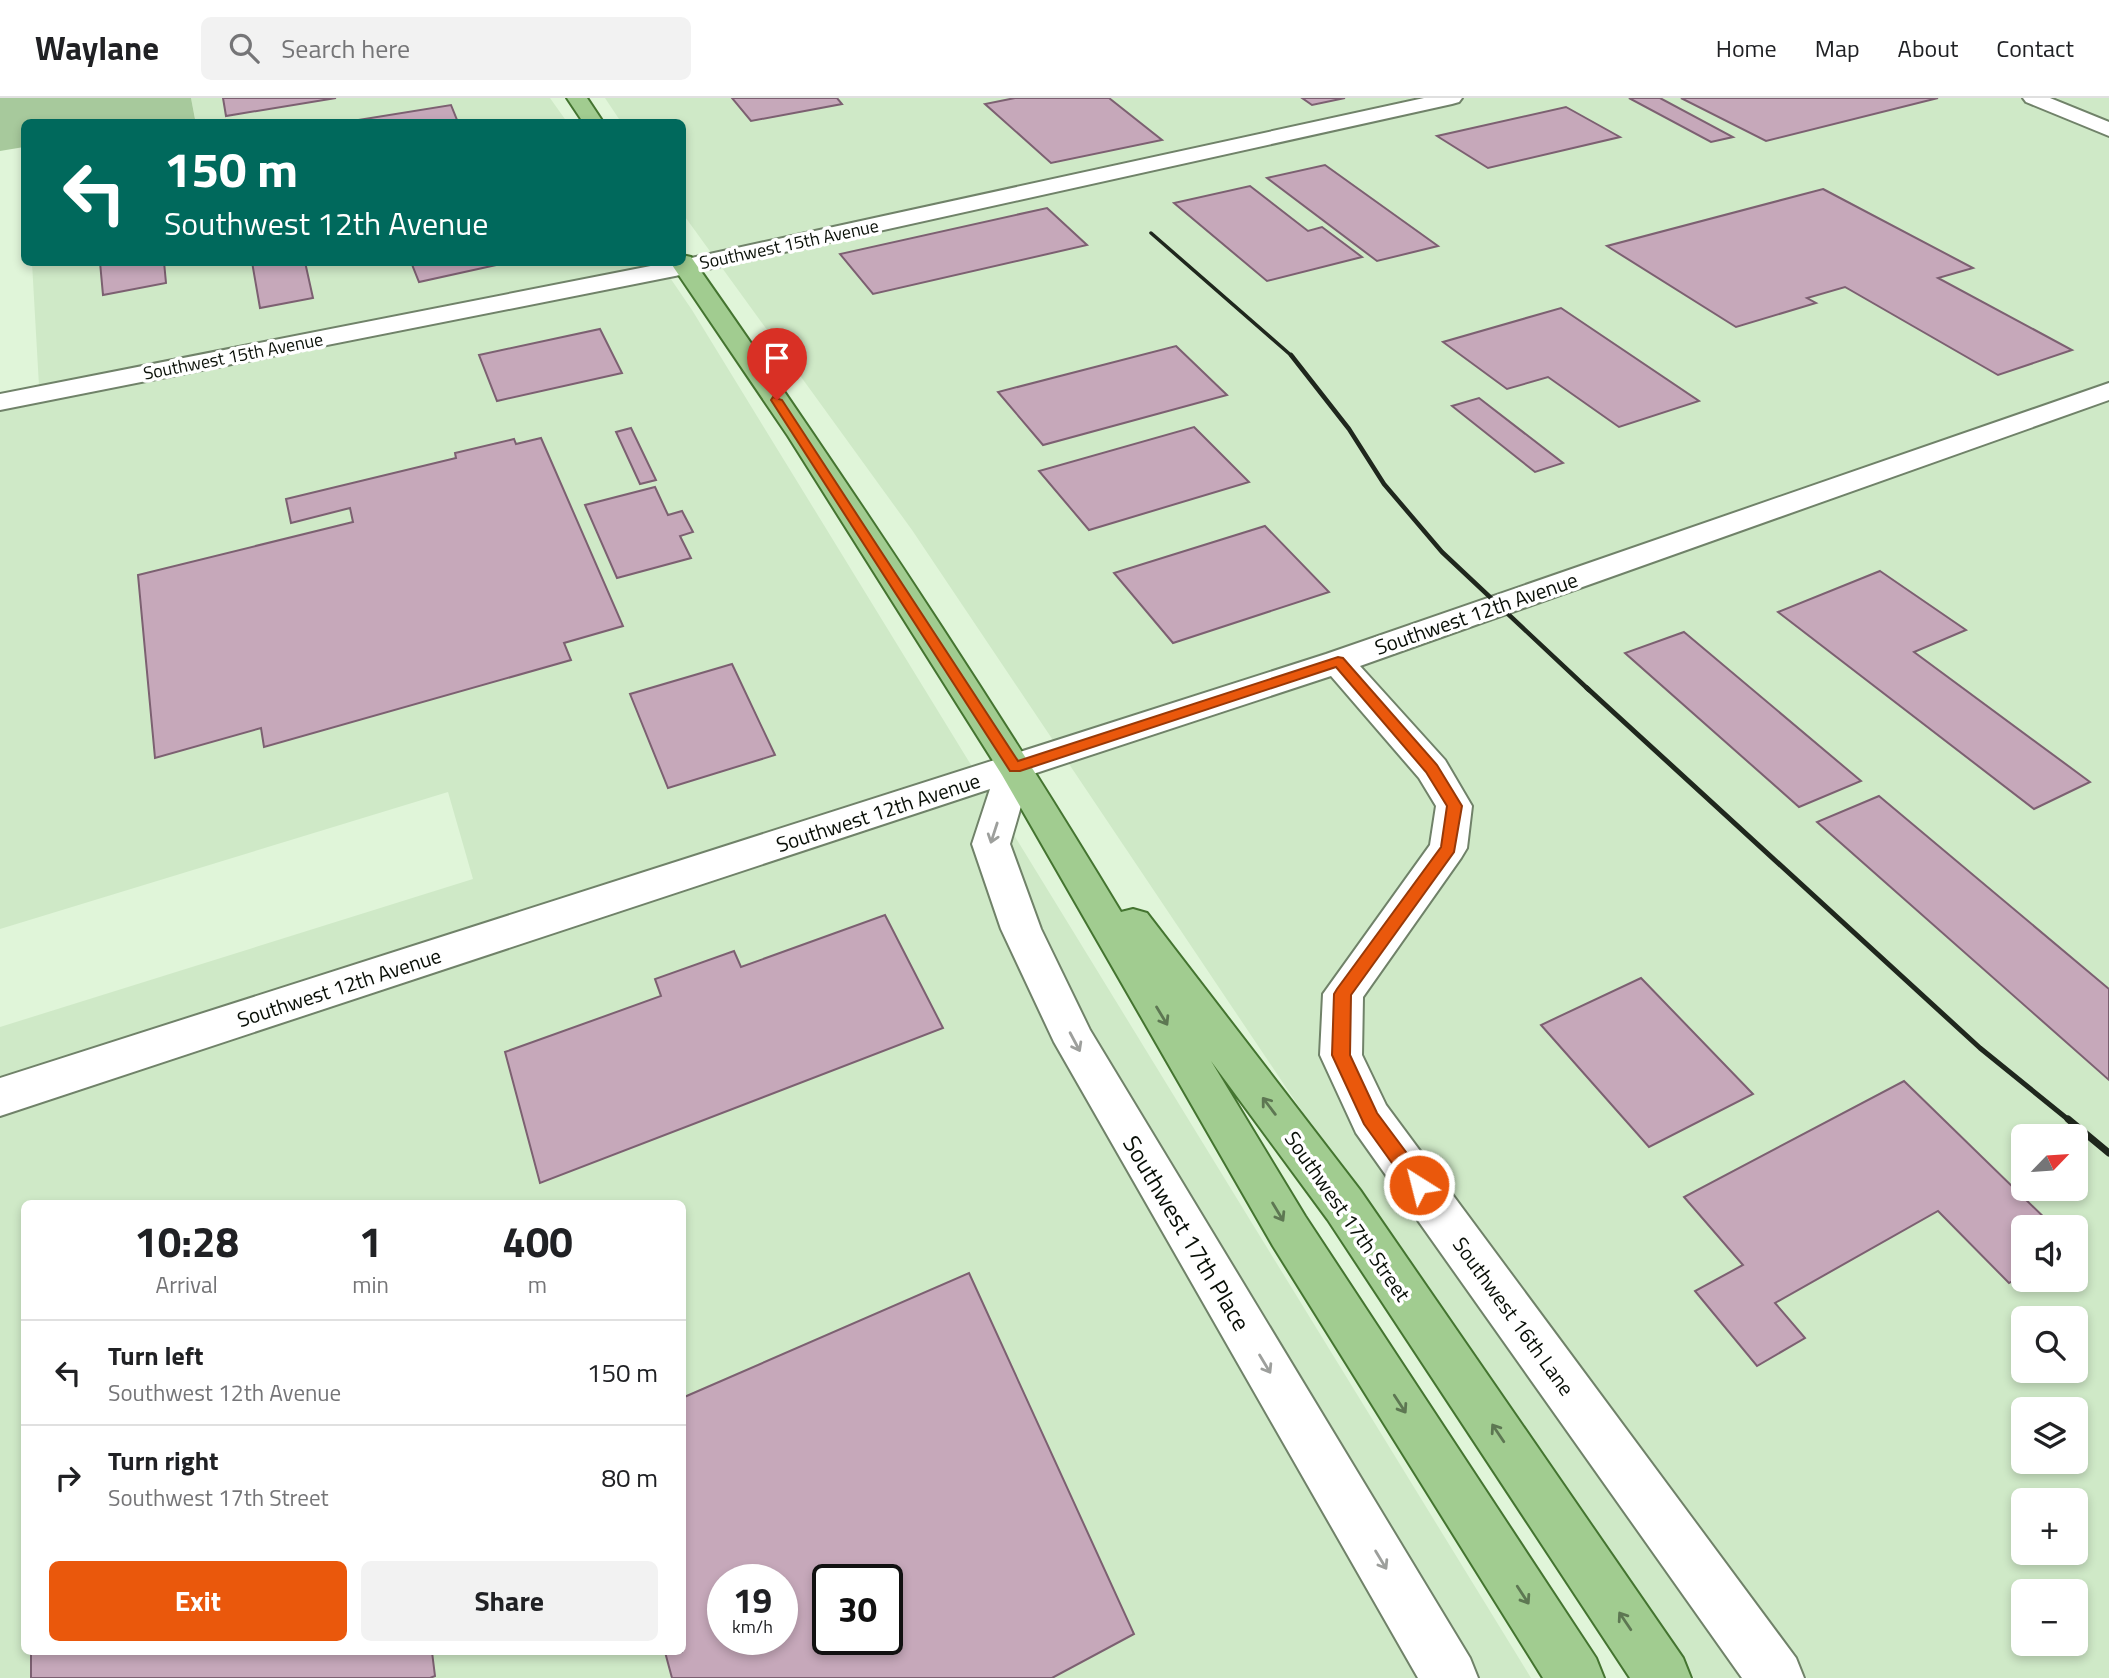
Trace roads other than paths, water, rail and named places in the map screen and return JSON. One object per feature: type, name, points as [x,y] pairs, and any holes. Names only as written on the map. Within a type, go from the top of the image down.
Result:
[{"type":"main road","points":[[577,98],[591,119]]},
{"type":"main road","name":"Southwest 17th Street","points":[[685,266],[802,436],[1015,768],[1289,1231],[1576,1678]]},
{"type":"main road","name":"Southwest 17th Street","points":[[1015,768],[1344,1205],[1663,1678]]},
{"type":"street","name":"Southwest 15th Avenue","points":[[686,265],[1452,98]]},
{"type":"street","points":[[2032,98],[2109,130]]},
{"type":"street","name":"Southwest 15th Avenue","points":[[0,402],[679,266]]},
{"type":"street","name":"Southwest 12th Avenue","points":[[0,1097],[1338,662],[2109,391]]},
{"type":"street","name":"Southwest 16th Lane","points":[[1338,662],[1432,769],[1454,806],[1448,848],[1343,994],[1341,1055],[1371,1119],[1776,1678]]},
{"type":"street","name":"Southwest 17th Place","points":[[1015,768],[990,844],[1021,929],[1074,1042],[1451,1678]]},
{"type":"railway","points":[[1151,233],[1292,356]]},
{"type":"railway","points":[[1292,356],[1349,429],[1384,484],[1442,552],[1589,690]]},
{"type":"railway","points":[[1587,688],[1980,1048],[2070,1121]]},
{"type":"railway","points":[[2068,1119],[2109,1153]]}]
